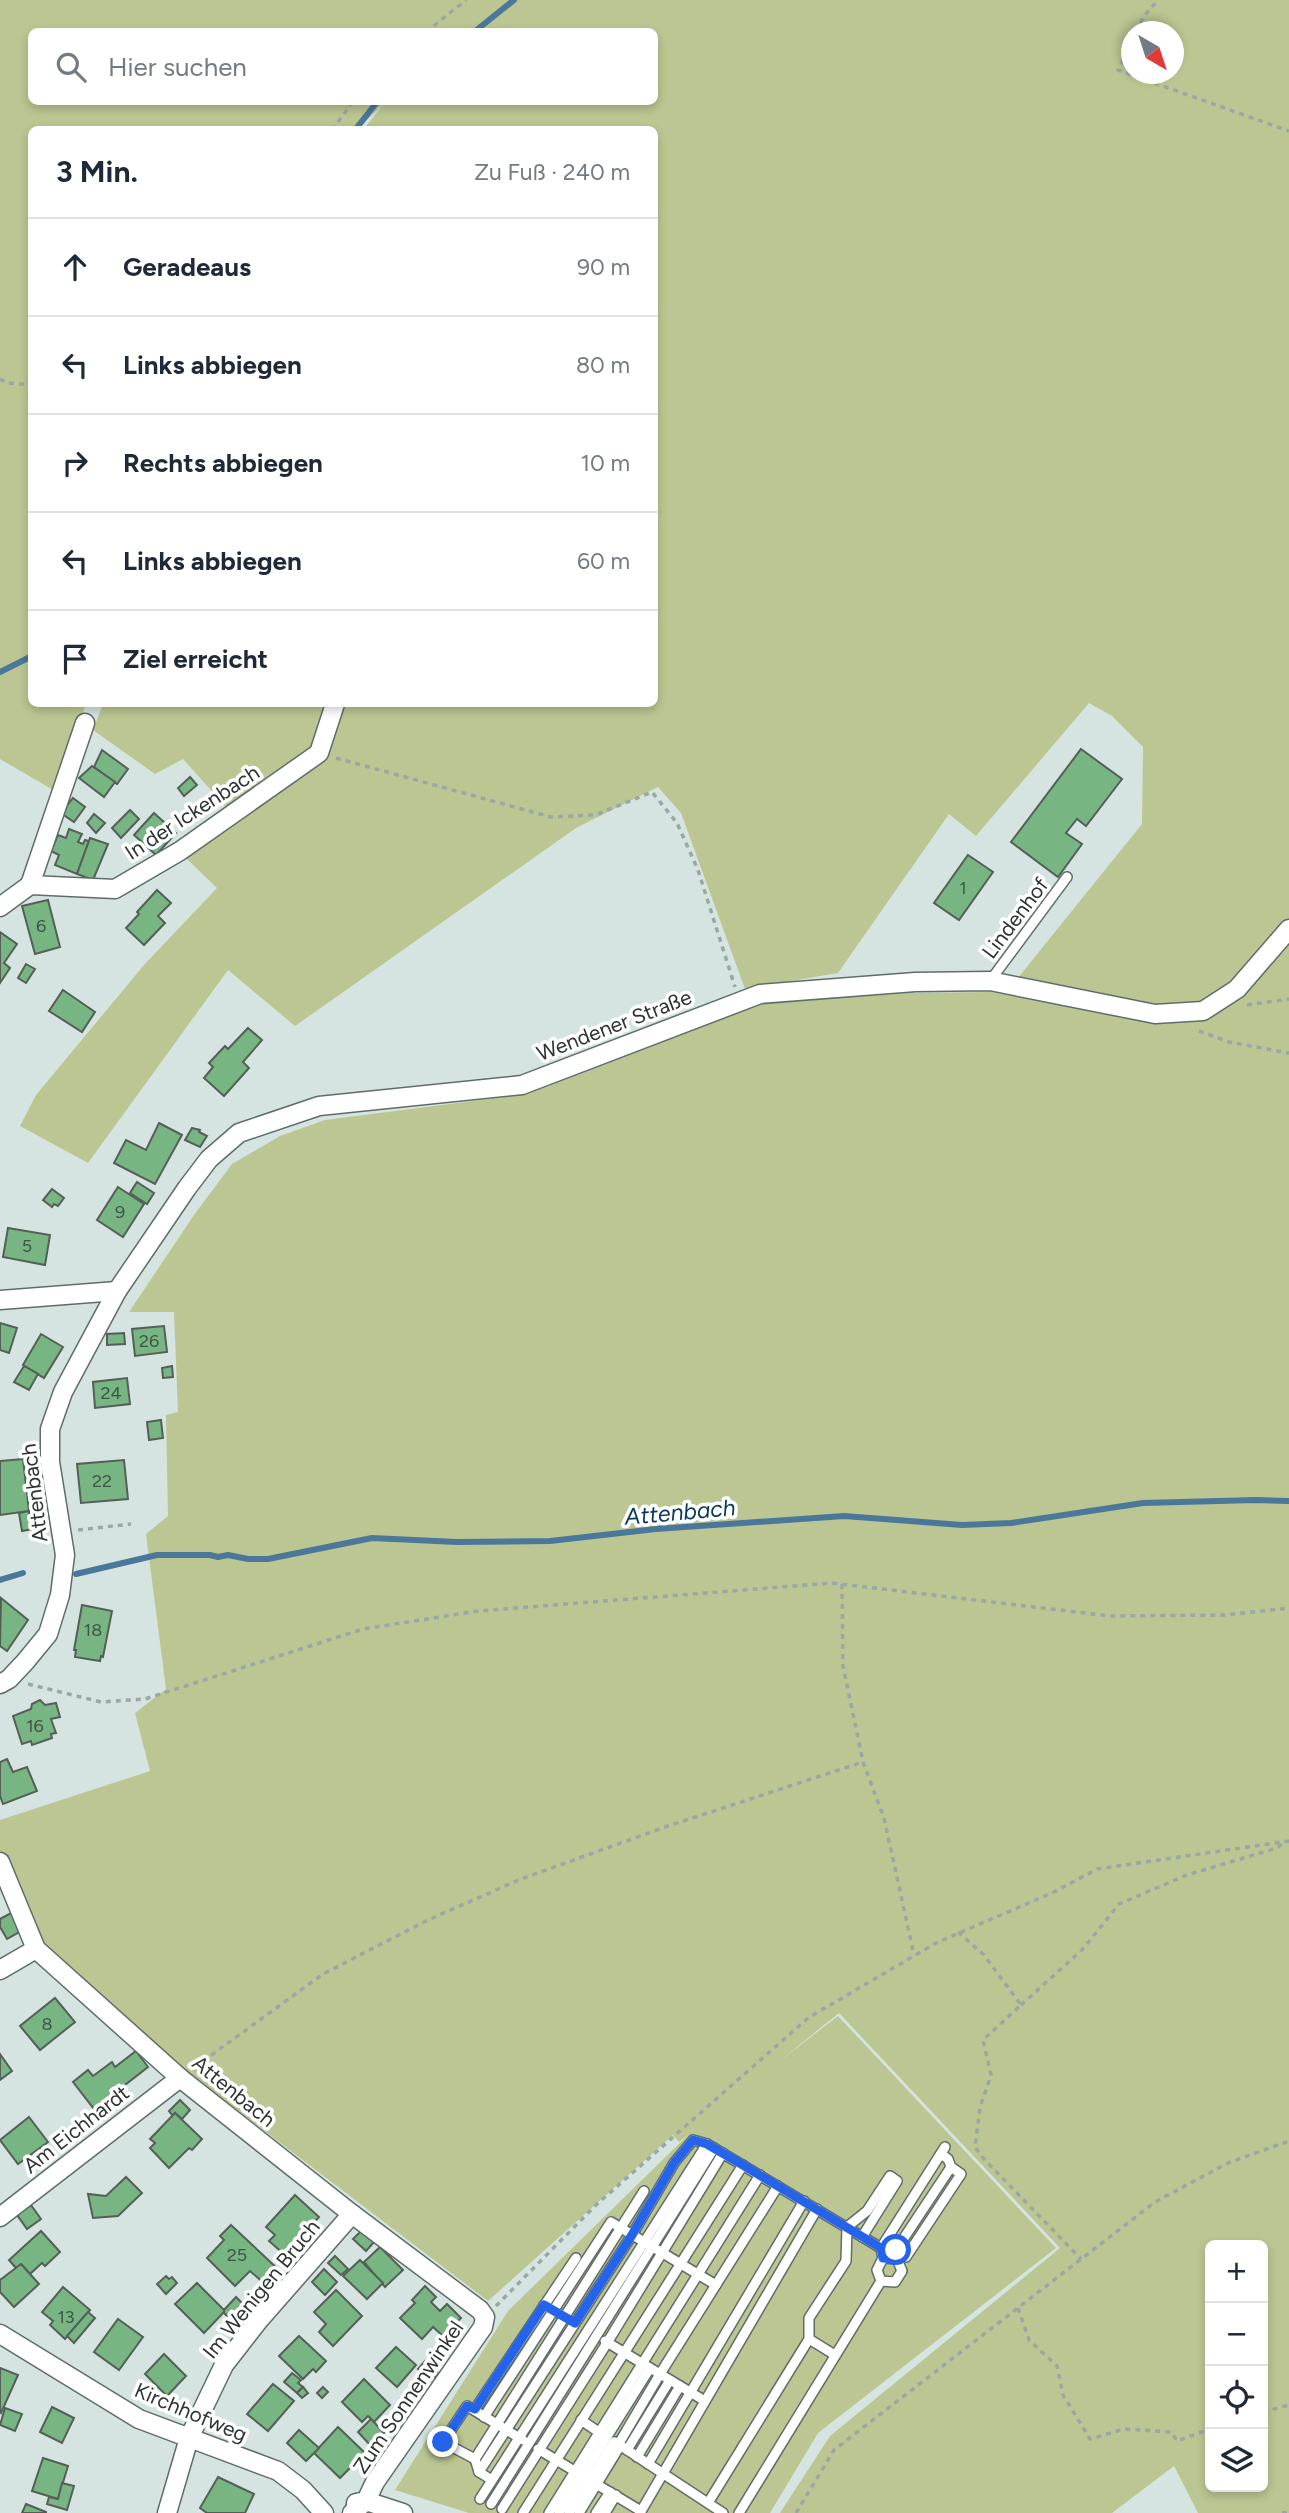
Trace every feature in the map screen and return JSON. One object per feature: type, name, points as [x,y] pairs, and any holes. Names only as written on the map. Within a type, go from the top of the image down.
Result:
[{"type":"street","points":[[319,753],[334,707]]},
{"type":"street","points":[[0,907],[30,885],[85,723]]},
{"type":"street","name":"In der Ickenbach","points":[[30,885],[115,889],[180,851],[319,753]]},
{"type":"street","name":"Wendener Straße","points":[[117,1291],[209,1159],[240,1133],[318,1106],[522,1085],[760,994],[915,982],[990,981],[1155,1014],[1203,1011],[1237,989],[1289,929]]},
{"type":"street","points":[[0,1300],[117,1291]]},
{"type":"street","name":"Attenbach","points":[[4,1681],[48,1634],[60,1595],[65,1555],[50,1462],[50,1429],[63,1392],[117,1291]]},
{"type":"street","name":"Attenbach","points":[[0,1862],[36,1949],[180,2078],[352,2214],[480,2310],[485,2318]]},
{"type":"street","points":[[0,1970],[36,1949]]},
{"type":"street","name":"Am Eichhardt","points":[[0,2217],[180,2078]]},
{"type":"street","name":"Im Wenigen Bruch","points":[[167,2513],[189,2438],[224,2365],[259,2320],[352,2214]]},
{"type":"street","name":"Zum Sonnenwinkel","points":[[359,2507],[483,2327],[485,2318]]},
{"type":"street","name":"Kirchhofweg","points":[[0,2334],[139,2419],[278,2471],[303,2490],[324,2513]]},
{"type":"street","points":[[341,2513],[350,2504],[403,2513]]},
{"type":"lane","name":"Lindenhof","points":[[990,981],[1067,877]]},
{"type":"lane","points":[[475,2459],[502,2427],[575,2323],[632,2235],[674,2163],[693,2140],[715,2149],[804,2201],[862,2237],[882,2253],[899,2256]]},
{"type":"lane","points":[[480,2499],[648,2245],[715,2149]]},
{"type":"lane","points":[[502,2509],[662,2253],[715,2149]]},
{"type":"lane","points":[[943,2150],[951,2167],[896,2250],[902,2271],[895,2282],[881,2281],[877,2270],[882,2253],[943,2150]]},
{"type":"lane","points":[[523,2513],[743,2165]]},
{"type":"lane","points":[[586,2513],[647,2366],[698,2274],[760,2175]]},
{"type":"lane","points":[[708,2503],[809,2339],[809,2318],[846,2261],[847,2227],[867,2211],[890,2176],[897,2180],[862,2237]]},
{"type":"lane","points":[[579,2513],[597,2484],[615,2442],[778,2186]]},
{"type":"lane","points":[[479,2472],[564,2317],[644,2191]]},
{"type":"lane","points":[[648,2464],[804,2201]]},
{"type":"lane","points":[[492,2480],[479,2472],[475,2459],[443,2442],[467,2406],[641,2512],[817,2209]]},
{"type":"lane","points":[[484,2417],[611,2222],[716,2285]]},
{"type":"lane","points":[[475,2409],[576,2258]]},
{"type":"lane","points":[[739,2513],[881,2281]]},
{"type":"lane","points":[[544,2305],[705,2401]]},
{"type":"lane","points":[[491,2504],[592,2333]]},
{"type":"lane","points":[[809,2339],[835,2355]]},
{"type":"lane","points":[[615,2442],[670,2380]]},
{"type":"lane","points":[[638,2457],[680,2386]]},
{"type":"lane","points":[[582,2420],[723,2513]]},
{"type":"lane","points":[[549,2513],[597,2484]]},
{"type":"lane","points":[[559,2513],[597,2484]]},
{"type":"lane","points":[[569,2513],[597,2484]]},
{"type":"lane","points":[[596,2513],[597,2484]]},
{"type":"lane","points":[[597,2484],[605,2513]]},
{"type":"path","points":[[431,28],[466,0]]},
{"type":"path","points":[[1142,21],[1158,0]]},
{"type":"path","points":[[1157,84],[1289,131]]},
{"type":"path","points":[[335,126],[351,105]]},
{"type":"path","points":[[0,379],[8,383],[28,385]]},
{"type":"path","points":[[319,753],[551,817],[595,815],[652,792],[677,823],[698,870],[740,1002]]},
{"type":"path","points":[[1192,1028],[1229,1042],[1289,1053]]},
{"type":"path","points":[[61,1532],[131,1524]]},
{"type":"path","points":[[4,1681],[101,1702],[145,1699],[363,1629],[491,1609],[832,1583],[1110,1616],[1225,1615],[1289,1608]]},
{"type":"path","points":[[842,1584],[843,1666],[863,1762],[884,1818],[914,1955]]},
{"type":"path","points":[[180,2078],[323,1974],[428,1920],[521,1879],[668,1826],[863,1762]]},
{"type":"path","points":[[485,2318],[596,2205],[808,2018],[958,1932],[1054,1892],[1097,1869],[1287,1841]]},
{"type":"path","points":[[1081,2259],[975,2147],[980,2108],[991,2075],[983,2040],[1083,1948],[1119,1904],[1187,1875],[1278,1848],[1287,1841]]},
{"type":"path","points":[[958,1932],[984,1955],[1021,2005]]},
{"type":"path","points":[[796,2513],[834,2450],[1155,2202],[1228,2163],[1289,2141]]},
{"type":"path","points":[[1018,2308],[1029,2340],[1057,2366],[1063,2395],[1090,2440],[1124,2429],[1171,2432],[1177,2441],[1205,2431]]},
{"type":"path","points":[[1268,2411],[1289,2405]]},
{"type":"path","points":[[1282,2513],[1289,2512]]},
{"type":"green space","points":[[0,0],[1289,0],[1289,2513],[1198,2513],[1174,2466],[1112,2513],[780,2513],[830,2436],[1060,2248],[839,2013],[777,2063],[838,2016],[1056,2248],[818,2433],[770,2513],[469,2513],[395,2490],[508,2311],[688,2135],[679,2142],[673,2135],[488,2301],[183,2069],[35,1938],[0,1852],[0,1820],[150,1771],[135,1713],[166,1689],[146,1534],[168,1516],[166,1415],[178,1412],[174,1312],[129,1312],[232,1164],[280,1136],[325,1120],[528,1094],[761,1004],[909,993],[991,992],[1162,1024],[1164,1008],[1017,979],[1142,824],[1143,747],[1112,716],[1089,703],[976,836],[949,814],[838,973],[745,989],[681,813],[658,787],[576,828],[295,1026],[228,970],[88,1163],[20,1126],[36,1095],[144,965],[217,888],[185,857],[228,809],[183,759],[155,774],[93,730],[102,707],[658,707],[658,126],[366,126],[382,105],[658,105],[658,28],[28,28],[28,105],[382,105],[361,126],[28,126],[28,707],[85,707],[55,791],[0,759]]},
{"type":"building","points":[[1081,749],[1122,779],[1086,826],[1077,819],[1066,833],[1082,844],[1058,877],[1011,842]]},
{"type":"building","points":[[102,750],[128,769],[117,784],[94,767]]},
{"type":"building","points":[[92,766],[115,782],[104,797],[79,778]]},
{"type":"building","points":[[190,777],[197,785],[184,796],[178,788]]},
{"type":"building","points":[[73,798],[85,807],[74,822],[61,813]]},
{"type":"building","points":[[130,810],[139,819],[121,838],[112,828]]},
{"type":"building","points":[[154,813],[176,833],[156,855],[134,835]]},
{"type":"building","points":[[94,814],[105,823],[96,833],[87,823]]},
{"type":"building","points":[[69,829],[82,834],[78,842],[83,844],[85,840],[89,841],[77,874],[55,865],[59,855],[51,851],[58,835],[66,838]]},
{"type":"building","points":[[90,838],[108,844],[93,880],[77,874]]},
{"type":"building","points":[[968,855],[993,872],[959,920],[934,903]]},
{"type":"building","points":[[157,890],[171,903],[158,916],[165,923],[144,945],[126,928]]},
{"type":"building","points":[[48,900],[60,947],[35,954],[22,906]]},
{"type":"building","points":[[0,932],[17,944],[4,963],[10,968],[0,983]]},
{"type":"building","points":[[26,964],[35,969],[26,983],[18,978]]},
{"type":"building","points":[[63,990],[95,1012],[82,1032],[49,1011]]},
{"type":"building","points":[[248,1028],[262,1040],[243,1062],[249,1068],[224,1096],[204,1078],[213,1067],[209,1063],[225,1046],[228,1049]]},
{"type":"building","points":[[159,1123],[182,1135],[155,1184],[114,1163],[126,1140],[146,1150]]},
{"type":"building","points":[[192,1128],[207,1136],[200,1147],[185,1140]]},
{"type":"building","points":[[137,1182],[154,1193],[147,1204],[130,1193]]},
{"type":"building","points":[[118,1187],[144,1204],[123,1237],[97,1220]]},
{"type":"building","points":[[52,1189],[64,1198],[58,1206],[54,1204],[52,1207],[43,1200]]},
{"type":"building","points":[[8,1228],[50,1235],[45,1265],[3,1257]]},
{"type":"building","points":[[0,1323],[17,1328],[9,1353],[0,1350]]},
{"type":"building","points":[[164,1326],[167,1352],[135,1356],[132,1329]]},
{"type":"building","points":[[124,1333],[125,1344],[107,1345],[107,1334]]},
{"type":"building","points":[[41,1334],[63,1347],[44,1378],[23,1365]]},
{"type":"building","points":[[24,1366],[38,1374],[29,1390],[14,1382]]},
{"type":"building","points":[[172,1366],[173,1377],[163,1378],[162,1368]]},
{"type":"building","points":[[127,1378],[130,1404],[95,1408],[93,1382]]},
{"type":"building","points":[[161,1420],[163,1438],[149,1440],[147,1422]]},
{"type":"building","points":[[23,1459],[29,1511],[0,1515],[0,1461]]},
{"type":"building","points":[[124,1460],[128,1499],[81,1503],[77,1464]]},
{"type":"building","points":[[36,1512],[38,1528],[22,1531],[19,1513]]},
{"type":"building","points":[[1,1598],[28,1620],[7,1651],[0,1646]]},
{"type":"building","points":[[82,1605],[112,1611],[100,1661],[75,1657]]},
{"type":"building","points":[[40,1700],[45,1705],[56,1703],[60,1717],[51,1719],[56,1733],[51,1734],[52,1738],[32,1745],[31,1741],[22,1744],[13,1716],[31,1709],[32,1704]]},
{"type":"building","points":[[7,1759],[13,1772],[27,1767],[37,1791],[3,1804],[0,1796],[0,1762]]},
{"type":"building","points":[[11,1913],[21,1931],[7,1939],[0,1927],[0,1919]]},
{"type":"building","points":[[55,1998],[75,2022],[40,2050],[20,2026]]},
{"type":"building","points":[[136,2051],[148,2067],[94,2109],[73,2082],[88,2070],[93,2076],[112,2062],[115,2067]]},
{"type":"building","points":[[0,2054],[12,2071],[0,2080]]},
{"type":"building","points":[[180,2100],[190,2110],[182,2119],[175,2113],[173,2116],[169,2111]]},
{"type":"building","points":[[175,2113],[202,2139],[169,2168],[150,2148],[155,2143],[150,2139]]},
{"type":"building","points":[[29,2117],[48,2142],[18,2164],[0,2140]]},
{"type":"building","points":[[126,2177],[142,2193],[118,2216],[93,2218],[88,2194],[106,2196]]},
{"type":"building","points":[[295,2195],[319,2217],[285,2255],[269,2241],[275,2235],[266,2227]]},
{"type":"building","points":[[31,2205],[41,2219],[27,2229],[17,2215]]},
{"type":"building","points":[[231,2225],[280,2271],[266,2285],[250,2271],[235,2286],[207,2258],[224,2240],[220,2236]]},
{"type":"building","points":[[41,2231],[60,2252],[45,2266],[42,2263],[30,2274],[21,2264],[16,2268],[9,2260]]},
{"type":"building","points":[[361,2231],[374,2242],[366,2251],[353,2239]]},
{"type":"building","points":[[380,2247],[403,2270],[385,2287],[364,2262]]},
{"type":"building","points":[[335,2256],[348,2269],[341,2275],[328,2263]]},
{"type":"building","points":[[360,2260],[383,2283],[367,2299],[343,2276]]},
{"type":"building","points":[[21,2264],[39,2284],[14,2307],[0,2292],[0,2280]]},
{"type":"building","points":[[324,2269],[337,2282],[325,2295],[312,2282]]},
{"type":"building","points":[[166,2276],[169,2279],[172,2277],[177,2283],[166,2294],[157,2284]]},
{"type":"building","points":[[197,2283],[225,2311],[204,2333],[175,2304]]},
{"type":"building","points":[[425,2286],[436,2297],[431,2302],[440,2311],[447,2304],[461,2318],[443,2336],[433,2327],[422,2339],[400,2318],[415,2303],[412,2300]]},
{"type":"building","points":[[63,2287],[90,2310],[65,2339],[50,2325],[53,2321],[42,2312]]},
{"type":"building","points":[[336,2290],[362,2316],[333,2346],[319,2332],[326,2324],[314,2312]]},
{"type":"building","points":[[236,2297],[252,2313],[239,2327],[224,2313]]},
{"type":"building","points":[[88,2312],[95,2318],[74,2343],[67,2336]]},
{"type":"building","points":[[118,2319],[143,2337],[119,2370],[94,2352]]},
{"type":"building","points":[[299,2336],[326,2361],[316,2372],[313,2369],[303,2379],[279,2356]]},
{"type":"building","points":[[396,2347],[416,2365],[397,2387],[376,2368]]},
{"type":"building","points":[[164,2354],[186,2376],[167,2396],[145,2374]]},
{"type":"building","points":[[425,2361],[438,2373],[431,2381],[418,2369]]},
{"type":"building","points":[[0,2368],[18,2375],[1,2413],[0,2412]]},
{"type":"building","points":[[292,2373],[301,2380],[298,2383],[303,2387],[297,2393],[284,2382]]},
{"type":"building","points":[[364,2379],[390,2405],[374,2422],[368,2416],[362,2422],[342,2402]]},
{"type":"building","points":[[273,2384],[294,2401],[268,2431],[247,2414]]},
{"type":"building","points":[[303,2387],[308,2393],[302,2398],[297,2393]]},
{"type":"building","points":[[323,2387],[328,2392],[322,2398],[317,2393]]},
{"type":"building","points":[[52,2407],[74,2418],[62,2443],[40,2432]]},
{"type":"building","points":[[5,2408],[22,2414],[15,2431],[0,2425]]},
{"type":"building","points":[[371,2419],[384,2433],[371,2446],[358,2432]]},
{"type":"building","points":[[338,2427],[365,2453],[340,2478],[314,2453]]},
{"type":"building","points":[[299,2430],[319,2448],[306,2461],[287,2443]]},
{"type":"building","points":[[43,2458],[68,2466],[58,2499],[32,2491]]},
{"type":"building","points":[[218,2477],[254,2494],[245,2513],[207,2513],[200,2508]]},
{"type":"building","points":[[62,2483],[74,2486],[67,2510],[47,2504],[49,2497],[58,2499]]},
{"type":"building","points":[[26,2504],[46,2512],[46,2513],[22,2513]]},
{"type":"waterway","points":[[479,28],[514,0]]},
{"type":"waterway","points":[[358,126],[375,105]]},
{"type":"waterway","points":[[0,672],[28,658]]},
{"type":"waterway","name":"Attenbach","points":[[76,1574],[157,1555],[228,1555],[268,1559],[372,1538],[457,1542],[550,1541],[656,1529],[844,1516],[962,1525],[1011,1523],[1143,1503],[1289,1501]]},
{"type":"waterway","name":"Attenbach","points":[[0,1580],[23,1573]]},
{"type":"route","points":[[443,2442],[467,2406],[475,2409],[544,2305],[575,2323],[632,2235],[674,2163],[693,2140],[707,2144],[881,2248],[883,2258],[897,2259],[901,2253],[896,2250]]}]
